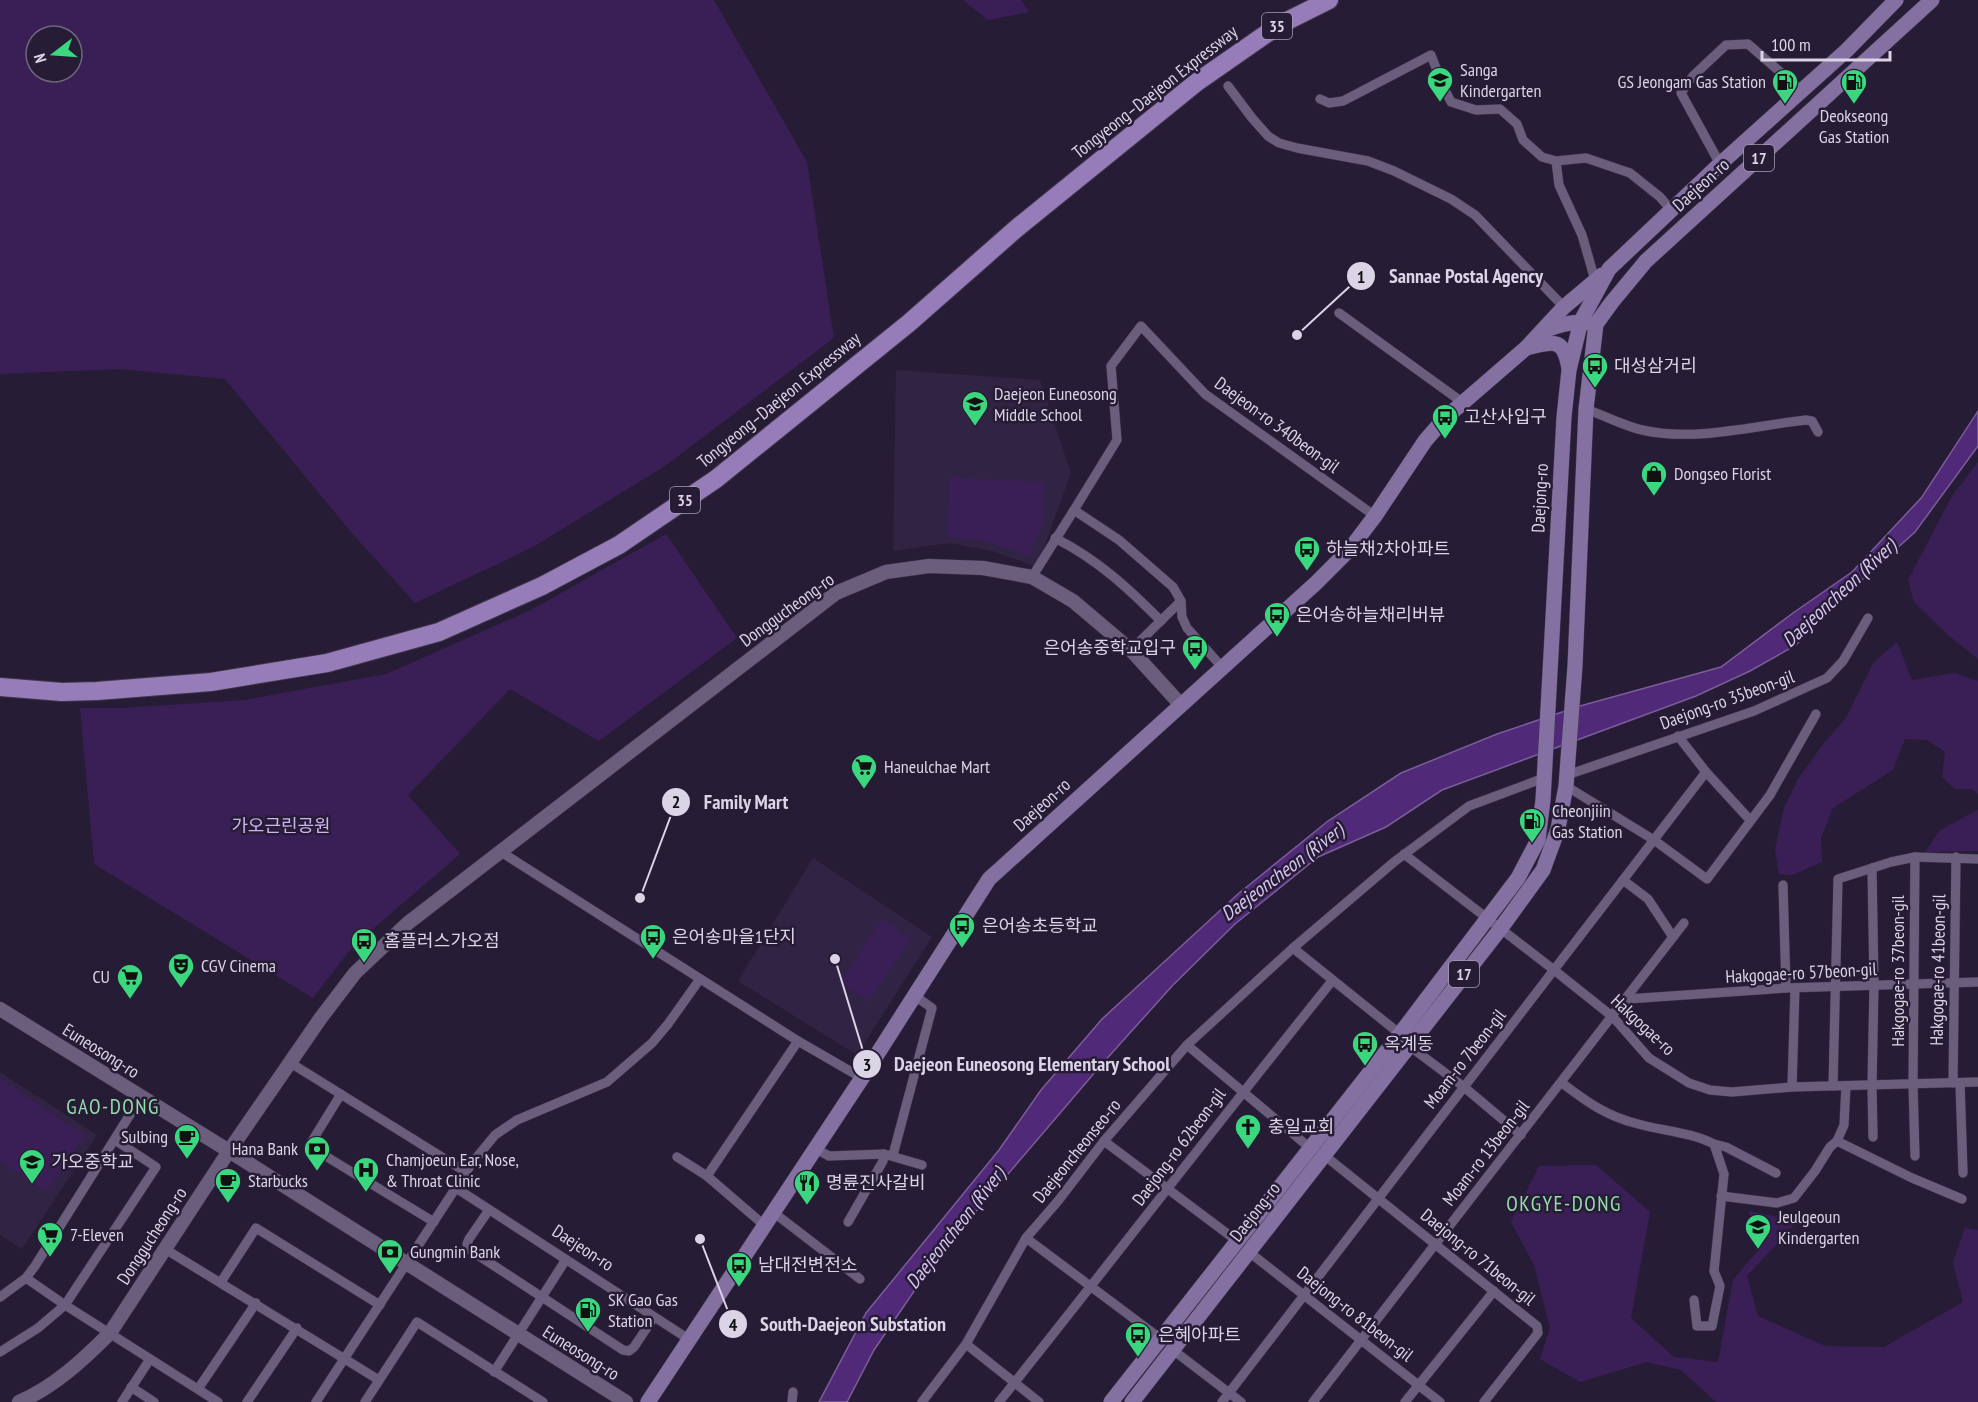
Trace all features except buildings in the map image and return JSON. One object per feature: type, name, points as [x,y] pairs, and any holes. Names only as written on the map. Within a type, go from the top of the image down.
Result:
[{"type":"highway","name":"Tongyeong–Daejeon Expressway","points":[[0,687],[63,687],[205,671],[321,652],[433,621],[536,576],[603,540],[719,460],[903,312],[1011,218],[1272,17],[1305,0]]},
{"type":"highway","name":"Tongyeong–Daejeon Expressway","points":[[1226,54],[1329,0]]},
{"type":"highway","name":"Tongyeong–Daejeon Expressway","points":[[0,677],[63,687]]},
{"type":"main road","name":"Daejeon-ro","points":[[648,1402],[816,1149],[989,879],[1316,583],[1350,549],[1425,441],[1462,402],[1526,348],[1564,307],[1609,269],[1720,164],[1847,50],[1896,0]]},
{"type":"main road","name":"Daejeon-ro","points":[[1589,323],[1612,302],[1646,261],[1932,0]]},
{"type":"main road","name":"Daejeon-ro","points":[[1589,323],[1609,269]]},
{"type":"main road","points":[[1542,331],[1562,324],[1589,323]]},
{"type":"main road","name":"Daejong-ro","points":[[1132,1402],[1324,1155],[1518,878],[1538,840],[1544,777],[1564,417],[1569,370],[1589,323]]},
{"type":"main road","name":"17","points":[[1567,780],[1574,674],[1589,323]]},
{"type":"main road","points":[[1526,348],[1549,343],[1559,345],[1566,352],[1569,370]]},
{"type":"main road","name":"Donggucheong-ro","points":[[19,1402],[32,1396],[76,1366],[110,1333],[289,1062],[355,973],[408,923],[836,593],[886,572],[929,566],[983,568],[1032,577],[1073,601],[1131,650],[1181,705]]},
{"type":"main road","name":"Daejong-ro","points":[[1111,1402],[1310,1148],[1501,928],[1543,870],[1558,829],[1567,780]]},
{"type":"main road","name":"Euneosong-ro","points":[[0,1009],[626,1402]]},
{"type":"street","name":"Daejeon-ro","points":[[1720,164],[1681,93],[1693,76],[1726,45],[1748,45],[1801,90]]},
{"type":"street","points":[[1320,99],[1329,104],[1343,101],[1431,55],[1451,102],[1476,110],[1500,109],[1517,124],[1523,140],[1542,157],[1556,161],[1586,158],[1630,173],[1660,197],[1672,211]]},
{"type":"street","points":[[1228,86],[1268,136],[1279,143],[1368,162],[1394,171],[1459,204],[1475,215],[1564,307]]},
{"type":"street","points":[[1556,161],[1559,184],[1582,235],[1595,280]]},
{"type":"street","points":[[1339,313],[1462,402]]},
{"type":"street","name":"Daejeon-ro 340beon-gil","points":[[1074,510],[1117,440],[1111,366],[1141,326],[1205,394],[1375,516]]},
{"type":"street","points":[[1586,409],[1639,429],[1674,435],[1806,420],[1812,422],[1818,432]]},
{"type":"street","points":[[1032,577],[1074,510],[1119,540],[1173,587],[1181,601],[1182,617],[1187,628],[1222,667]]},
{"type":"street","points":[[1055,538],[1095,561],[1117,578],[1161,621]]},
{"type":"street","points":[[1131,650],[1181,601]]},
{"type":"street","name":"Daejong-ro 35beon-gil","points":[[1567,780],[1677,736],[1754,711],[1827,678],[1843,661],[1868,618]]},
{"type":"street","points":[[1567,780],[1707,879],[1770,795],[1816,714]]},
{"type":"street","points":[[1677,736],[1750,820]]},
{"type":"street","name":"Moam-ro 7beon-gil","points":[[1222,1402],[1706,772]]},
{"type":"street","name":"Daejeoncheonseo-ro","points":[[922,1402],[966,1344],[1026,1238],[1104,1141],[1187,1045],[1293,948],[1404,854],[1469,806],[1544,777]]},
{"type":"street","points":[[501,852],[798,1041],[862,1078]]},
{"type":"street","points":[[1404,854],[1488,918]]},
{"type":"street","points":[[1833,1086],[1838,879],[1915,857],[1978,859]]},
{"type":"street","name":"Hakgogae-ro 37beon-gil","points":[[1913,1085],[1915,857]]},
{"type":"street","name":"Hakgogae-ro 41beon-gil","points":[[1956,857],[1954,983],[1957,1083]]},
{"type":"street","points":[[1872,868],[1873,1137]]},
{"type":"street","points":[[1623,880],[1648,898],[1673,938]]},
{"type":"street","points":[[1783,885],[1791,988],[1792,1088]]},
{"type":"street","name":"Hakgogae-ro","points":[[1488,918],[1612,1017],[1649,1059],[1689,1083],[1710,1090],[1732,1092],[1833,1086],[1978,1082]]},
{"type":"street","name":"Moam-ro 13beon-gil","points":[[1313,1402],[1684,923]]},
{"type":"street","points":[[1293,948],[1521,1135]]},
{"type":"street","points":[[316,1402],[466,1172],[501,1130],[517,1120],[607,1082],[652,1043],[700,979]]},
{"type":"street","name":"Daejong-ro 62beon-gil","points":[[999,1402],[1332,981]]},
{"type":"street","name":"Hakgogae-ro 57beon-gil","points":[[1627,999],[1791,988],[1978,982]]},
{"type":"street","points":[[848,1222],[888,1155],[932,1008],[915,996]]},
{"type":"street","points":[[707,1176],[798,1041]]},
{"type":"street","points":[[1187,1045],[1310,1148]]},
{"type":"street","points":[[289,1062],[466,1172]]},
{"type":"street","points":[[1562,1083],[1596,1109],[1637,1124],[1698,1136],[1726,1147],[1776,1173]]},
{"type":"street","points":[[1957,1083],[1964,1173]]},
{"type":"street","points":[[1913,1085],[1915,1156]]},
{"type":"street","points":[[1721,1196],[1777,1203],[1794,1198],[1830,1147],[1837,1141],[1845,1125],[1846,1086]]},
{"type":"street","points":[[341,1094],[309,1146],[434,1222]]},
{"type":"street","points":[[0,1298],[26,1278],[141,1098]]},
{"type":"street","points":[[0,1352],[38,1328],[65,1305],[156,1167],[115,1140]]},
{"type":"street","name":"Daejong-ro","points":[[1104,1141],[1238,1241]]},
{"type":"street","points":[[1837,1141],[1912,1178],[1962,1199]]},
{"type":"street","points":[[1694,1300],[1697,1326],[1712,1326],[1720,1286],[1714,1271],[1724,1174],[1714,1143]]},
{"type":"street","points":[[816,1149],[829,1156],[888,1155],[922,1165]]},
{"type":"street","name":"Daejong-ro 71beon-gil","points":[[1324,1155],[1537,1326],[1538,1333],[1484,1402]]},
{"type":"street","points":[[677,1157],[707,1176],[765,1225]]},
{"type":"street","name":"Daejeon-ro","points":[[456,1188],[565,1261],[690,1340]]},
{"type":"street","name":"Euneosong-ro","points":[[489,1210],[469,1239],[467,1244],[470,1250],[541,1298],[623,1350],[629,1351],[634,1347],[654,1317]]},
{"type":"street","points":[[773,1212],[860,1279]]},
{"type":"street","points":[[222,1282],[256,1228],[380,1305]]},
{"type":"street","points":[[1026,1238],[1161,1339]]},
{"type":"street","points":[[165,1249],[379,1380]]},
{"type":"street","name":"Daejong-ro 81beon-gil","points":[[1249,1252],[1440,1402]]},
{"type":"street","name":"Euneosong-ro","points":[[518,1335],[565,1261]]},
{"type":"street","points":[[26,1278],[218,1402]]},
{"type":"street","points":[[1405,1402],[1494,1291]]},
{"type":"street","points":[[198,1389],[256,1304]]},
{"type":"street","points":[[365,1402],[417,1322],[543,1402]]},
{"type":"street","points":[[247,1402],[297,1328]]},
{"type":"street","points":[[494,1372],[518,1335]]},
{"type":"street","points":[[966,1344],[1039,1402]]},
{"type":"street","points":[[1173,1350],[1241,1402]]},
{"type":"street","points":[[122,1402],[150,1359]]},
{"type":"street","points":[[131,1387],[153,1402]]},
{"type":"shaded area","name":"Daejeon Euneosong Middle School","points":[[896,370],[1040,380],[1071,473],[1037,567],[992,551],[950,543],[893,551]]},
{"type":"shaded area","points":[[813,858],[932,937],[857,1055],[738,981]]},
{"type":"shaded area","name":"가오중학교","points":[[0,1072],[97,1135],[22,1249],[0,1235]]},
{"type":"green space","points":[[0,0],[714,0],[807,162],[834,338],[665,466],[533,547],[415,603],[351,532],[225,379],[120,369],[0,374]]},
{"type":"green space","points":[[963,0],[1021,0],[1029,12],[988,20]]},
{"type":"green space","points":[[1978,462],[1978,659],[1948,635],[1914,602],[1908,580],[1952,496]]},
{"type":"green space","points":[[950,477],[1043,482],[1043,525],[1029,556],[986,541],[947,537]]},
{"type":"green space","name":"가오근린공원","points":[[666,534],[737,638],[599,741],[510,689],[408,795],[460,854],[353,946],[313,998],[94,864],[80,708],[122,708],[245,700],[386,674],[529,611]]},
{"type":"green space","points":[[1897,642],[1912,680],[1955,673],[1977,681],[1978,679],[1978,794],[1972,789],[1955,789],[1942,777],[1945,752],[1927,740],[1905,739],[1893,770],[1833,808],[1821,838],[1822,862],[1793,875],[1779,874],[1775,850],[1784,808],[1798,779],[1824,743],[1846,718],[1874,662]]},
{"type":"green space","points":[[1978,810],[1978,851],[1925,852],[1940,830]]},
{"type":"green space","points":[[882,919],[911,938],[868,1002],[840,983]]},
{"type":"green space","points":[[0,1078],[85,1135],[46,1192],[0,1161]]},
{"type":"green space","points":[[1596,1165],[1650,1212],[1631,1318],[1674,1357],[1718,1362],[1733,1280],[1758,1250],[1749,1211],[1798,1221],[1747,1276],[1758,1316],[1825,1346],[1884,1347],[1963,1302],[1953,1262],[1965,1228],[1978,1230],[1978,1402],[1716,1402],[1681,1370],[1647,1362],[1580,1382],[1540,1359],[1550,1328],[1534,1265],[1511,1222],[1539,1166]]},
{"type":"water","name":"Daejeoncheon (River)","points":[[1978,411],[1978,446],[1915,532],[1854,587],[1796,645],[1750,671],[1696,696],[1442,790],[1386,827],[1318,857],[1235,924],[1173,985],[1102,1064],[938,1256],[874,1350],[847,1402],[819,1402],[866,1313],[999,1150],[1041,1090],[1102,1019],[1238,894],[1328,821],[1401,773],[1497,734],[1580,706],[1721,667],[1852,572],[1922,497]]},
{"type":"place","name":"Sanga Kindergarten","points":[[1440,103]]},
{"type":"place","name":"GS Jeongam Gas Station","points":[[1785,105]]},
{"type":"place","name":"Deokseong Gas Station","points":[[1854,105]]},
{"type":"place","name":"Sannae Postal Agency","points":[[1297,335]]},
{"type":"place","name":"대성삼거리","points":[[1595,389]]},
{"type":"place","name":"Daejeon Euneosong Middle School","points":[[975,427]]},
{"type":"place","name":"고산사입구","points":[[1445,440]]},
{"type":"place","name":"Dongseo Florist","points":[[1654,497]]},
{"type":"place","name":"하늘채2차아파트","points":[[1307,572]]},
{"type":"place","name":"은어송하늘채리버뷰","points":[[1277,638]]},
{"type":"place","name":"은어송중학교입구","points":[[1195,671]]},
{"type":"place","name":"Haneulchae Mart","points":[[864,790]]},
{"type":"place","name":"Cheonjiin Gas Station","points":[[1532,844]]},
{"type":"place","name":"Family Mart","points":[[640,898]]},
{"type":"place","name":"은어송초등학교","points":[[962,949]]},
{"type":"place","name":"Daejeon Euneosong Elementary School","points":[[835,959]]},
{"type":"place","name":"은어송마을1단지","points":[[653,960]]},
{"type":"place","name":"홈플러스가오점","points":[[364,964]]},
{"type":"place","name":"CGV Cinema","points":[[181,989]]},
{"type":"place","name":"CU","points":[[130,1000]]},
{"type":"place","name":"옥계동","points":[[1365,1067]]},
{"type":"place","name":"충일교회","points":[[1248,1150]]},
{"type":"place","name":"Sulbing","points":[[187,1160]]},
{"type":"place","name":"Hana Bank","points":[[317,1172]]},
{"type":"place","name":"가오중학교","points":[[32,1185]]},
{"type":"place","name":"Chamjoeun Ear, Nose, & Throat Clinic","points":[[366,1193]]},
{"type":"place","name":"Starbucks","points":[[228,1204]]},
{"type":"place","name":"명륜진사갈비","points":[[807,1206]]},
{"type":"place","name":"South-Daejeon Substation","points":[[700,1239]]},
{"type":"place","name":"Jeulgeoun Kindergarten","points":[[1758,1250]]},
{"type":"place","name":"7-Eleven","points":[[50,1258]]},
{"type":"place","name":"Gungmin Bank","points":[[390,1275]]},
{"type":"place","name":"남대전변전소","points":[[739,1288]]},
{"type":"place","name":"SK Gao Gas Station","points":[[588,1333]]},
{"type":"place","name":"은혜아파트","points":[[1138,1358]]},
{"type":"district","name":"GAO-DONG","points":[[113,1107]]},
{"type":"district","name":"OKGYE-DONG","points":[[1564,1204]]}]
